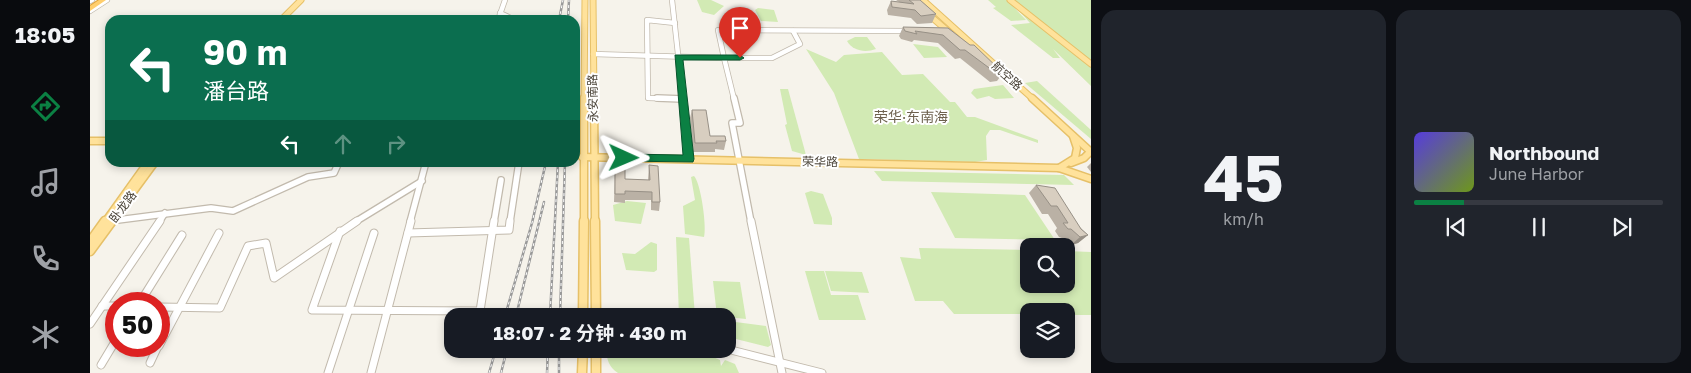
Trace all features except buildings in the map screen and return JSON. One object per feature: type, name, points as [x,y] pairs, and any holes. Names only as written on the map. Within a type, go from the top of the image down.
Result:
[{"type":"highway","points":[[91,2],[96,0]]},
{"type":"highway","points":[[90,10],[103,0]]},
{"type":"main road","points":[[286,15],[301,0]]},
{"type":"main road","points":[[291,15],[306,0]]},
{"type":"main road","name":"永安南路","points":[[583,308],[585,0]]},
{"type":"main road","name":"永安南路","points":[[593,0],[594,157],[602,308]]},
{"type":"main road","points":[[913,0],[1002,78],[1030,96]]},
{"type":"main road","points":[[918,0],[968,45],[996,66]]},
{"type":"main road","name":"航空路","points":[[923,0],[1091,151]]},
{"type":"main road","name":"航空路","points":[[928,0],[1091,145]]},
{"type":"main road","points":[[1010,0],[1091,64]]},
{"type":"main road","points":[[1014,0],[1091,60]]},
{"type":"main road","points":[[1073,136],[1077,148],[1075,158]]},
{"type":"main road","points":[[90,141],[105,141]]},
{"type":"main road","points":[[1059,168],[1087,158],[1091,151]]},
{"type":"main road","name":"荣华路","points":[[583,157],[1059,168],[1091,178]]},
{"type":"main road","points":[[1059,168],[1075,158],[1087,158]]},
{"type":"main road","name":"卧龙路","points":[[90,242],[144,167]]},
{"type":"main road","name":"卧龙路","points":[[90,251],[151,167]]},
{"type":"main road","points":[[582,373],[583,358]]},
{"type":"main road","points":[[596,358],[596,373]]},
{"type":"street","points":[[90,10],[107,0]]},
{"type":"street","points":[[500,14],[505,0]]},
{"type":"street","points":[[672,0],[689,159]]},
{"type":"street","points":[[675,23],[647,20],[648,98],[683,99]]},
{"type":"street","points":[[782,373],[738,160],[732,123],[740,123],[718,30],[918,31]]},
{"type":"street","points":[[593,54],[772,58],[800,44],[793,31]]},
{"type":"street","points":[[938,31],[948,32]]},
{"type":"street","points":[[118,220],[210,208],[234,211],[308,177],[334,173],[337,167]]},
{"type":"street","points":[[372,373],[425,167]]},
{"type":"street","points":[[408,233],[509,230],[518,167]]},
{"type":"street","points":[[340,231],[312,310],[480,311],[501,180]]},
{"type":"street","points":[[170,307],[220,308],[248,246],[266,243],[274,278],[340,231],[422,181]]},
{"type":"street","points":[[90,324],[165,213]]},
{"type":"street","points":[[328,373],[374,232]]},
{"type":"street","points":[[170,325],[219,233]]},
{"type":"street","points":[[146,292],[182,235]]},
{"type":"street","points":[[736,351],[822,373]]},
{"type":"street","points":[[101,365],[106,357]]},
{"type":"street","points":[[150,363],[153,357]]},
{"type":"green space","points":[[697,0],[711,0],[724,6],[714,15],[702,12]]},
{"type":"green space","points":[[988,0],[1007,0],[1026,20],[1011,21],[993,8],[996,7]]},
{"type":"green space","points":[[1009,0],[1091,0],[1091,86],[1053,49],[1060,58],[1053,58],[1011,25],[1030,23]]},
{"type":"green space","points":[[758,8],[774,10],[778,22],[761,21],[755,10]]},
{"type":"green space","points":[[855,37],[867,37],[876,49],[864,51],[856,49],[847,41]]},
{"type":"green space","points":[[913,44],[938,47],[947,57],[924,58]]},
{"type":"green space","points":[[806,49],[836,62],[844,55],[882,52],[902,75],[923,74],[950,102],[955,102],[967,117],[975,117],[1038,140],[1038,143],[1000,130],[990,130],[986,136],[987,160],[975,162],[859,159],[834,93]]},
{"type":"green space","points":[[1037,81],[1091,130],[1091,139],[1025,83]]},
{"type":"green space","points":[[1003,85],[1014,98],[995,99],[989,96],[977,99],[971,93],[974,89]]},
{"type":"green space","points":[[780,89],[788,89],[806,155],[792,151],[785,125],[787,124]]},
{"type":"green space","points":[[874,171],[1064,175],[1074,185],[882,181]]},
{"type":"green space","points":[[694,176],[697,180],[703,206],[704,237],[685,234],[683,206],[695,200],[691,177]]},
{"type":"green space","points":[[811,191],[823,194],[832,218],[832,225],[814,224],[805,193]]},
{"type":"green space","points":[[931,192],[1025,195],[1054,238],[1020,239],[955,238]]},
{"type":"green space","points":[[627,201],[646,203],[641,224],[615,221],[613,205]]},
{"type":"green space","points":[[676,237],[689,238],[694,308],[679,308]]},
{"type":"green space","points":[[651,242],[657,244],[657,270],[654,272],[626,270],[622,253],[635,254]]},
{"type":"green space","points":[[919,248],[1020,250],[1020,293],[1075,293],[1075,251],[1091,252],[1091,315],[1075,315],[1075,303],[1020,303],[1020,314],[954,314],[943,301],[915,301],[900,257],[921,259]]},
{"type":"green space","points":[[805,271],[824,271],[831,295],[858,295],[866,320],[819,320]]},
{"type":"green space","points":[[825,271],[862,272],[869,293],[831,291]]},
{"type":"green space","points":[[713,281],[740,282],[746,319],[736,318],[736,308],[716,308]]},
{"type":"green space","points":[[736,322],[766,326],[771,345],[768,347],[736,339]]},
{"type":"green space","points":[[608,358],[715,358],[720,360],[721,366],[725,360],[735,364],[739,373],[618,373]]},
{"type":"railway","points":[[560,15],[563,0]]},
{"type":"railway","points":[[568,15],[569,0]]},
{"type":"railway","points":[[507,308],[532,223],[545,167]]},
{"type":"railway","points":[[550,308],[558,167]]},
{"type":"railway","points":[[560,308],[565,167]]},
{"type":"railway","points":[[518,308],[544,202]]},
{"type":"railway","points":[[489,373],[493,358]]},
{"type":"railway","points":[[501,373],[505,358]]},
{"type":"railway","points":[[547,373],[548,358]]},
{"type":"railway","points":[[559,358],[559,373]]},
{"type":"district","name":"荣华·东南海","points":[[911,117]]},
{"type":"route","points":[[624,158],[689,159],[678,57],[740,58]]}]
